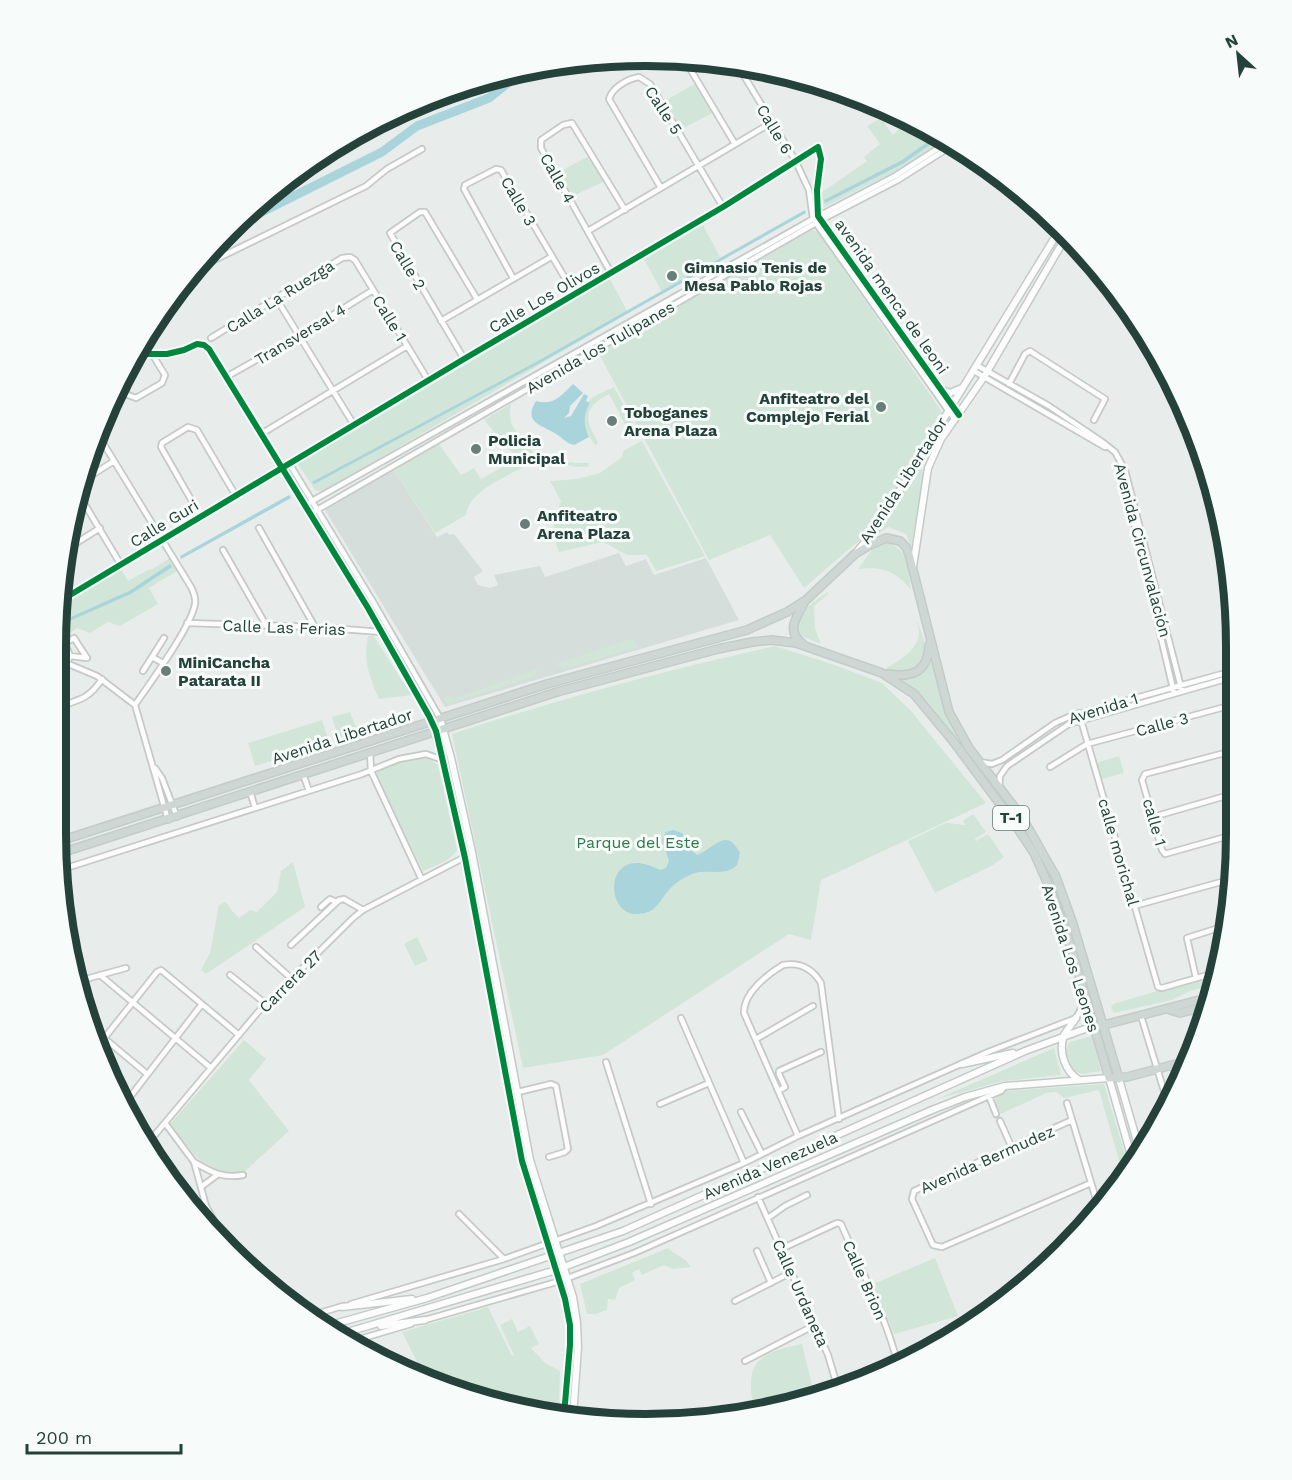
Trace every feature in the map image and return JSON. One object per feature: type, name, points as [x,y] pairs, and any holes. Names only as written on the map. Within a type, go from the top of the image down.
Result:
[{"type":"main road","name":"T-1","points":[[855,554],[880,540],[893,539],[900,541],[906,547],[912,567]]},
{"type":"main road","name":"Avenida Libertador","points":[[66,839],[547,684],[747,630],[787,612],[806,600],[855,554]]},
{"type":"main road","name":"Avenida Los Leones","points":[[912,567],[949,712],[957,730],[979,762],[1022,817],[1056,878],[1072,921],[1119,1078]]},
{"type":"main road","name":"T-1","points":[[804,645],[798,640],[793,629],[796,616],[806,600]]},
{"type":"main road","name":"T-1","points":[[882,673],[905,676],[914,674],[927,660],[930,639]]},
{"type":"main road","name":"Avenida Libertador","points":[[66,851],[558,692],[752,642],[772,640],[804,645]]},
{"type":"main road","name":"Avenida Los Leones","points":[[804,645],[882,673],[914,694],[1014,823],[1034,853],[1066,931],[1109,1078]]},
{"type":"main road","name":"Avenida Venezuela","points":[[1093,1026],[1104,1026],[1201,1000]]},
{"type":"main road","points":[[1168,1009],[1180,1013],[1199,1008]]},
{"type":"main road","name":"Avenida Venezuela","points":[[1109,1078],[1119,1078],[1178,1064]]},
{"type":"street","points":[[689,68],[735,144]]},
{"type":"street","name":"Calle 6","points":[[743,74],[795,160],[809,190],[817,219]]},
{"type":"street","name":"Calle 5","points":[[661,189],[609,99],[611,93],[630,79],[639,77],[650,84],[723,207]]},
{"type":"street","name":"Calle 4","points":[[611,273],[540,144],[544,137],[563,125],[572,123],[625,210]]},
{"type":"street","points":[[588,231],[771,123]]},
{"type":"street","name":"Calle Los Olivos","points":[[282,468],[723,207],[818,147]]},
{"type":"street","name":"avenida menca de leoni","points":[[818,147],[821,159],[817,190],[817,219],[942,390],[950,407]]},
{"type":"street","name":"Avenida los Tulipanes","points":[[305,505],[733,264],[895,176],[940,147]]},
{"type":"street","points":[[213,261],[366,186],[422,149]]},
{"type":"street","name":"Avenida los Tulipanes","points":[[310,514],[736,269],[817,219],[898,180],[945,150]]},
{"type":"street","name":"Calle 3","points":[[513,278],[464,189],[465,185],[492,170],[501,170],[575,295]]},
{"type":"street","points":[[809,190],[817,190]]},
{"type":"street","name":"Calle 2","points":[[464,359],[390,233],[420,212],[425,212],[477,299]]},
{"type":"street","points":[[817,219],[957,417]]},
{"type":"street","name":"Avenida Libertador","points":[[855,554],[878,526],[1056,236]]},
{"type":"street","points":[[912,567],[928,468],[941,439],[985,374],[1062,243]]},
{"type":"street","name":"Calle 1","points":[[350,257],[355,260],[428,380]]},
{"type":"street","name":"Calla La Ruezga","points":[[211,338],[342,258],[350,257]]},
{"type":"street","points":[[441,321],[551,257]]},
{"type":"street","points":[[733,264],[736,269]]},
{"type":"street","name":"Transversal 4","points":[[226,377],[373,290]]},
{"type":"street","points":[[276,298],[354,425]]},
{"type":"street","points":[[145,354],[184,350],[197,344],[209,349],[382,632],[436,731],[465,858],[522,1161],[560,1281],[570,1324],[564,1408]]},
{"type":"street","points":[[261,434],[407,346]]},
{"type":"street","points":[[1009,384],[1025,354],[1030,351],[1105,399],[1094,420]]},
{"type":"street","points":[[125,391],[128,395],[136,398],[162,383],[165,375],[152,354]]},
{"type":"street","points":[[976,368],[985,374]]},
{"type":"street","name":"Avenida Circunvalación","points":[[985,374],[1049,406],[1101,441],[1115,453],[1121,462],[1125,470],[1182,691]]},
{"type":"street","name":"Avenida Circunvalación","points":[[985,374],[1095,441],[1113,455],[1122,470],[1138,549],[1174,693]]},
{"type":"street","points":[[942,390],[950,393],[963,388]]},
{"type":"street","points":[[466,415],[470,422]]},
{"type":"street","points":[[201,517],[162,452],[162,442],[188,427],[197,430],[236,495]]},
{"type":"street","points":[[103,442],[195,597],[194,608],[187,623],[135,705]]},
{"type":"street","points":[[93,475],[114,461]]},
{"type":"street","points":[[290,463],[375,605],[444,728],[472,852],[530,1160],[568,1278],[577,1323],[578,1347],[573,1409]]},
{"type":"street","name":"Calle Guri","points":[[68,596],[282,468]]},
{"type":"street","points":[[84,503],[122,565]]},
{"type":"street","points":[[75,544],[100,528]]},
{"type":"street","points":[[259,528],[315,627]]},
{"type":"street","points":[[223,550],[266,625]]},
{"type":"street","name":"Calle Las Ferias","points":[[187,623],[315,627],[382,632]]},
{"type":"street","points":[[66,642],[74,638],[87,658],[70,655]]},
{"type":"street","points":[[143,671],[164,638]]},
{"type":"street","points":[[66,645],[70,655]]},
{"type":"street","points":[[82,649],[70,655],[67,663],[102,680],[135,705],[155,768],[156,782],[168,820]]},
{"type":"street","points":[[152,657],[163,663]]},
{"type":"street","name":"Avenida 1","points":[[979,762],[992,764],[1002,760],[1056,723],[1078,713],[1226,673]]},
{"type":"street","name":"Avenida 1","points":[[999,788],[1000,776],[1006,766],[1059,729],[1080,720],[1226,679]]},
{"type":"street","points":[[66,704],[87,697],[94,692],[102,680]]},
{"type":"street","name":"Calle 3","points":[[1050,766],[1088,744],[1226,707]]},
{"type":"street","name":"calle morichal","points":[[1078,713],[1155,982],[1158,987],[1162,988],[1196,978]]},
{"type":"street","points":[[370,752],[371,771],[421,878]]},
{"type":"street","points":[[67,868],[371,771],[399,759],[426,753],[443,760]]},
{"type":"street","name":"calle 1","points":[[1226,753],[1145,774],[1142,780],[1165,854],[1226,837]]},
{"type":"street","points":[[155,768],[162,778],[177,817]]},
{"type":"street","points":[[303,774],[309,791]]},
{"type":"street","points":[[250,791],[255,808]]},
{"type":"street","points":[[1153,817],[1226,796]]},
{"type":"street","name":"Carrera 27","points":[[152,1137],[266,1004],[363,910],[421,878],[465,858],[472,852]]},
{"type":"street","points":[[1134,906],[1224,881]]},
{"type":"street","points":[[321,907],[330,899],[336,902]]},
{"type":"street","points":[[291,945],[336,902],[344,899],[363,910]]},
{"type":"street","points":[[1208,975],[1196,978],[1187,938],[1218,928]]},
{"type":"street","points":[[256,947],[292,979]]},
{"type":"street","points":[[798,1136],[744,1013],[751,993],[783,965],[796,964],[815,973],[821,983],[839,1119]]},
{"type":"street","points":[[85,979],[126,968]]},
{"type":"street","points":[[147,1074],[104,1038],[161,970],[238,1035]]},
{"type":"street","points":[[100,975],[211,1068]]},
{"type":"street","points":[[230,975],[266,1004]]},
{"type":"street","points":[[1079,1080],[1071,1075],[1062,1051],[1064,1036],[1086,1000]]},
{"type":"street","points":[[129,1097],[202,1004]]},
{"type":"street","points":[[756,1039],[813,1006]]},
{"type":"street","points":[[1142,1016],[1165,1094]]},
{"type":"street","points":[[681,1018],[744,1163]]},
{"type":"street","name":"Avenida Venezuela","points":[[320,1313],[556,1242],[651,1204],[962,1064],[1076,1018]]},
{"type":"street","name":"Avenida Venezuela","points":[[336,1323],[427,1298],[623,1231],[1025,1051],[1093,1026]]},
{"type":"street","points":[[962,1064],[1025,1051]]},
{"type":"street","points":[[778,1091],[785,1087],[779,1071],[821,1052]]},
{"type":"street","points":[[606,1062],[651,1204]]},
{"type":"street","points":[[1169,1067],[1177,1068]]},
{"type":"street","name":"Avenida Venezuela","points":[[349,1332],[564,1267],[629,1242],[965,1097],[1005,1086],[1109,1078]]},
{"type":"street","name":"Avenida Los Leones","points":[[1109,1078],[1130,1153]]},
{"type":"street","name":"Avenida Los Leones","points":[[1119,1078],[1137,1141]]},
{"type":"street","points":[[660,1104],[709,1083]]},
{"type":"street","points":[[518,1092],[551,1084],[556,1086],[568,1149],[549,1157]]},
{"type":"street","name":"Avenida Venezuela","points":[[361,1339],[560,1281],[634,1253],[989,1096],[1005,1086]]},
{"type":"street","points":[[989,1096],[996,1114]]},
{"type":"street","points":[[1067,1103],[1096,1199]]},
{"type":"street","points":[[741,1112],[762,1154]]},
{"type":"street","name":"Avenida Bermudez","points":[[1072,1120],[914,1191],[912,1199],[933,1245],[942,1247],[1091,1183]]},
{"type":"street","points":[[1000,1121],[1012,1148]]},
{"type":"street","points":[[165,1123],[194,1162],[206,1206],[213,1219]]},
{"type":"street","points":[[194,1162],[217,1175],[232,1177],[243,1175]]},
{"type":"street","points":[[201,1187],[217,1175]]},
{"type":"street","points":[[768,1218],[782,1207],[807,1195]]},
{"type":"street","name":"Calle Urdaneta","points":[[758,1197],[828,1355],[836,1382]]},
{"type":"street","points":[[459,1214],[504,1259]]},
{"type":"street","name":"Calle Brion","points":[[781,1249],[837,1223],[841,1224],[878,1307],[896,1357]]},
{"type":"street","points":[[757,1251],[771,1282]]},
{"type":"street","points":[[735,1301],[792,1272]]},
{"type":"street","points":[[342,1307],[427,1298]]},
{"type":"street","points":[[362,1328],[425,1320]]},
{"type":"street","points":[[745,1361],[815,1325]]},
{"type":"shaded area","points":[[394,470],[437,537],[447,532],[449,535],[454,534],[483,571],[474,577],[478,585],[490,588],[498,585],[494,575],[540,566],[545,577],[619,553],[626,566],[646,559],[654,575],[706,558],[739,620],[445,707],[325,510]]},
{"type":"green space","points":[[696,83],[714,112],[682,129],[665,101]]},
{"type":"green space","points":[[881,118],[893,135],[902,126],[937,145],[906,166],[824,207],[821,193],[867,161],[864,157],[880,144],[867,126]]},
{"type":"green space","points":[[591,155],[605,181],[573,196],[559,172]]},
{"type":"green space","name":"Gimnasio Tenis de Mesa Pablo Rojas","points":[[703,225],[720,257],[663,294],[644,259]]},
{"type":"green space","points":[[812,230],[817,231],[942,412],[867,536],[804,588],[770,535],[709,560],[598,352]]},
{"type":"green space","points":[[610,279],[628,313],[322,492],[315,490],[298,464]]},
{"type":"green space","points":[[614,387],[635,426],[628,430],[609,394],[594,404],[588,415],[590,427],[598,442],[596,446],[586,429],[585,410],[592,398]]},
{"type":"green space","points":[[511,404],[511,423],[533,454],[542,454],[548,461],[550,459],[588,463],[589,466],[557,465],[545,469],[542,461],[533,456],[529,464],[491,485],[474,498],[466,515],[435,533],[394,470],[439,444],[461,475],[474,468],[481,479],[517,459],[484,420]]},
{"type":"green space","points":[[642,441],[705,556],[656,571],[647,555],[627,555],[603,542],[559,552],[554,526],[561,501],[550,481],[577,479],[600,473],[622,457],[623,451]]},
{"type":"green space","points":[[926,454],[922,466],[923,478],[911,546],[906,534],[888,527],[874,537]]},
{"type":"green space","points":[[887,543],[895,546],[904,555],[911,590],[900,578],[888,571],[874,568],[858,569],[874,547]]},
{"type":"green space","points":[[170,558],[177,571],[149,588],[158,604],[120,626],[108,622],[90,633],[77,628],[66,635],[68,601],[121,569],[128,581]]},
{"type":"green space","points":[[828,592],[814,606],[815,629],[821,644],[799,635],[795,626],[798,616]]},
{"type":"green space","points":[[916,619],[924,643],[923,658],[909,671],[901,672],[886,668],[902,659],[916,644],[919,633]]},
{"type":"green space","points":[[373,635],[413,695],[379,699],[367,661],[368,636]]},
{"type":"green space","points":[[632,639],[639,647],[562,669],[555,664]]},
{"type":"green space","name":"Parque del Este","points":[[775,646],[882,683],[911,711],[986,803],[821,880],[811,940],[789,934],[603,1055],[523,1068],[452,734],[613,686]]},
{"type":"green space","points":[[932,662],[946,710],[969,755],[902,680],[920,674]]},
{"type":"green space","points":[[538,669],[534,677],[447,704],[444,698],[449,696],[453,699]]},
{"type":"green space","points":[[350,712],[355,725],[364,733],[344,738],[338,736],[332,717]]},
{"type":"green space","points":[[322,720],[328,739],[325,745],[255,766],[248,743]]},
{"type":"green space","points":[[1119,756],[1124,773],[1102,779],[1096,763]]},
{"type":"green space","points":[[426,757],[438,765],[457,849],[447,860],[423,871],[375,774],[398,762]]},
{"type":"green space","points":[[973,814],[986,832],[975,839],[976,841],[988,834],[1004,857],[993,865],[935,893],[908,841],[946,823],[965,825],[963,821]]},
{"type":"green space","points":[[293,862],[305,907],[206,974],[201,970],[210,953],[219,905],[226,902],[239,918],[250,910],[257,912],[277,892],[281,871]]},
{"type":"green space","points":[[417,937],[428,960],[415,966],[404,944]]},
{"type":"green space","points":[[1208,976],[1205,987],[1172,1000],[1114,1013],[1111,1008],[1113,1004]]},
{"type":"green space","points":[[1092,1036],[1101,1071],[1082,1074],[1073,1070],[1065,1050],[1070,1042]]},
{"type":"green space","points":[[244,1040],[266,1059],[249,1080],[289,1131],[243,1173],[224,1174],[201,1161],[170,1124]]},
{"type":"green space","points":[[1054,1048],[1061,1075],[1003,1081],[937,1099]]},
{"type":"green space","points":[[1104,1084],[1126,1158],[1121,1166],[1099,1090],[1064,1098],[1056,1092],[1046,1093],[1001,1114],[996,1105],[996,1098],[1004,1091]]},
{"type":"green space","points":[[668,1248],[691,1267],[673,1269],[664,1265],[642,1275],[639,1269],[632,1273],[635,1280],[619,1288],[615,1300],[608,1299],[607,1310],[587,1314],[580,1284]]},
{"type":"green space","points":[[935,1258],[958,1316],[894,1334],[873,1284]]},
{"type":"green space","points":[[488,1307],[512,1356],[514,1355],[500,1325],[512,1319],[518,1332],[530,1326],[539,1344],[531,1348],[545,1363],[560,1371],[559,1407],[496,1394],[420,1368],[402,1332]]},
{"type":"green space","points":[[802,1344],[813,1389],[753,1404],[751,1381],[757,1363],[764,1356]]},
{"type":"water","points":[[929,140],[933,142],[904,163],[825,203],[824,200],[902,160]]},
{"type":"water","points":[[805,210],[806,213],[538,364],[314,484],[312,482],[536,362]]},
{"type":"water","points":[[573,384],[583,393],[570,406],[569,413],[564,418],[571,416],[584,394],[588,396],[586,401],[590,403],[585,420],[589,437],[574,445],[538,424],[531,413],[536,401],[552,401]]},
{"type":"water","points":[[289,495],[291,498],[181,559],[180,556]]},
{"type":"water","points":[[170,564],[172,567],[131,594],[67,622],[67,619],[129,591]]},
{"type":"water","points":[[673,830],[682,833],[692,851],[697,855],[719,842],[730,841],[740,853],[737,865],[727,871],[690,875],[673,886],[653,909],[645,913],[631,913],[621,907],[615,896],[614,884],[618,873],[627,865],[641,863],[660,870],[666,868],[669,861],[662,840],[666,832]]},
{"type":"waterway","points":[[262,212],[382,152],[417,126],[489,98],[508,83]]},
{"type":"cycle path","points":[[68,596],[723,207],[818,147],[821,159],[817,190],[818,216],[959,415]]},
{"type":"cycle path","points":[[145,354],[167,354],[197,344],[209,349],[368,608],[436,731],[465,858],[522,1161],[565,1299],[570,1325],[565,1408]]},
{"type":"place","name":"Gimnasio Tenis de Mesa Pablo Rojas","points":[[672,276]]},
{"type":"place","name":"Anfiteatro del Complejo Ferial","points":[[881,407]]},
{"type":"place","name":"Toboganes Arena Plaza","points":[[612,421]]},
{"type":"place","name":"Policia Municipal","points":[[476,449]]},
{"type":"place","name":"Anfiteatro Arena Plaza","points":[[525,524]]},
{"type":"place","name":"MiniCancha Patarata II","points":[[166,671]]}]
